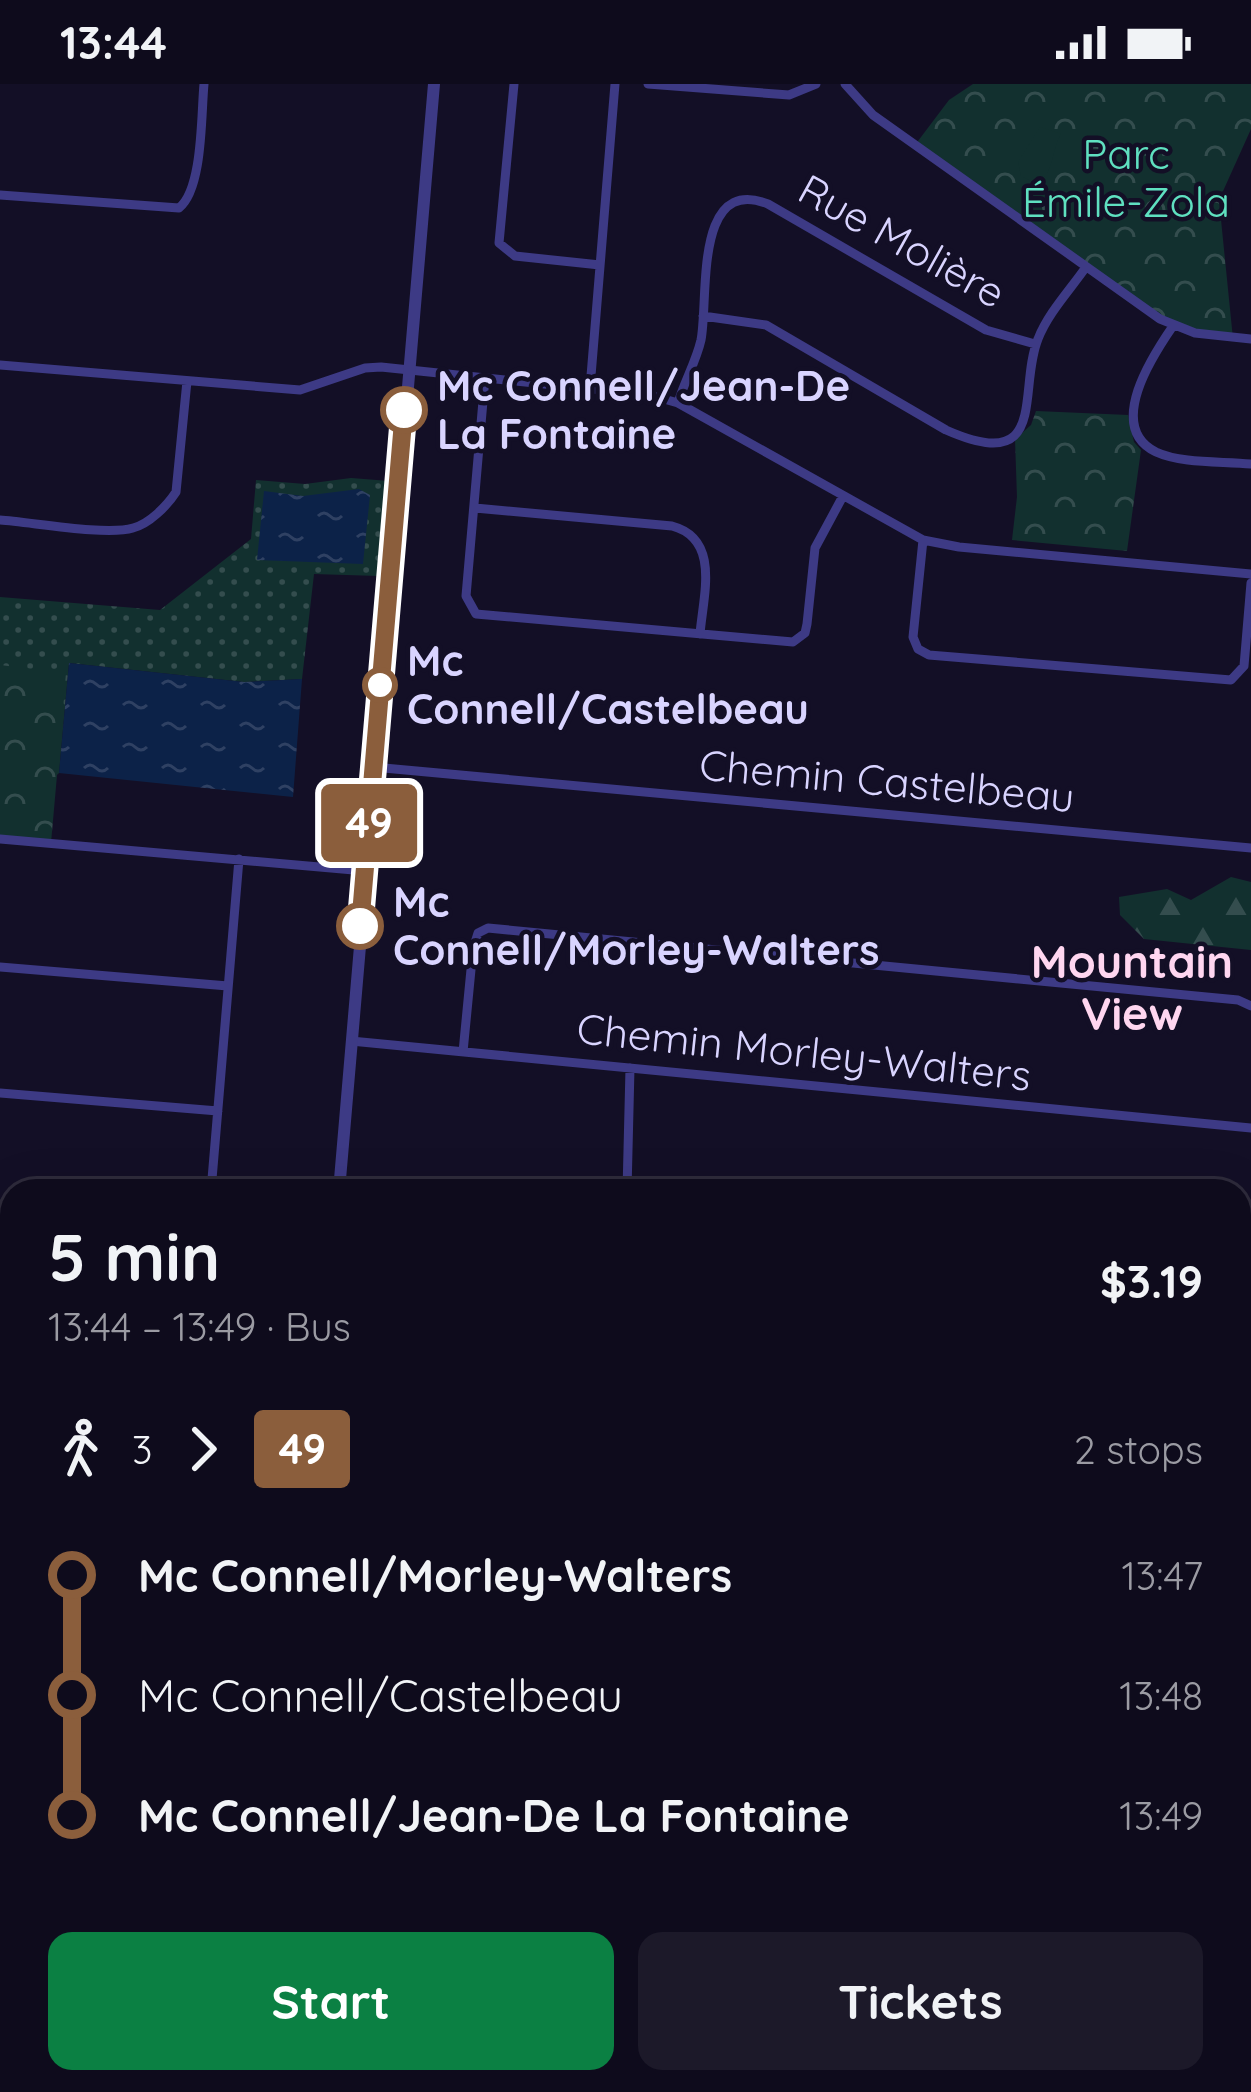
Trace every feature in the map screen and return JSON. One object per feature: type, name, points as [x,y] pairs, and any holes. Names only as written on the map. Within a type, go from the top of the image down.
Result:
[{"type":"street","points":[[0,195],[179,208],[187,202],[194,183],[204,84]]},
{"type":"street","points":[[340,1179],[434,84]]},
{"type":"street","points":[[514,84],[502,250],[515,256],[600,265]]},
{"type":"street","points":[[590,388],[615,84]]},
{"type":"street","points":[[648,84],[780,95],[816,84]]},
{"type":"street","points":[[845,84],[873,115],[1173,326],[1214,337],[1251,339]]},
{"type":"street","name":"Rue Molière","points":[[678,404],[701,338],[714,225],[724,209],[753,199],[986,330],[1035,344]]},
{"type":"street","points":[[703,316],[757,321],[946,430],[993,441],[1010,438],[1026,420],[1035,344],[1086,267]]},
{"type":"street","points":[[1173,326],[1140,379],[1138,434],[1150,448],[1169,456],[1251,464]]},
{"type":"street","points":[[0,364],[300,390],[365,368],[650,395],[678,404],[923,539],[976,549],[1251,578],[1244,666],[1232,680],[929,655],[918,650],[913,637],[923,539]]},
{"type":"street","points":[[484,378],[466,596],[476,614],[786,643],[800,638],[808,624],[815,548],[843,496]]},
{"type":"street","points":[[0,520],[116,530],[141,525],[168,505],[176,492],[187,381]]},
{"type":"street","points":[[475,508],[672,526],[689,532],[705,558],[700,634]]},
{"type":"street","name":"Chemin Castelbeau","points":[[373,767],[1251,848]]},
{"type":"street","points":[[0,839],[364,871]]},
{"type":"street","points":[[212,1179],[239,859]]},
{"type":"street","points":[[463,1052],[473,949],[478,934],[488,928],[1215,998],[1251,1006]]},
{"type":"street","points":[[0,967],[228,986]]},
{"type":"street","name":"Chemin Morley-Walters","points":[[351,1041],[1251,1127]]},
{"type":"street","points":[[627,1179],[630,1068]]},
{"type":"street","points":[[0,1093],[218,1111]]},
{"type":"green space","name":"Parc Émile-Zola","points":[[973,84],[1251,84],[1251,129],[1219,200],[1233,339],[1173,326],[915,145],[949,100]]},
{"type":"green space","points":[[1040,127],[1061,134],[1049,169],[1035,183],[1021,176],[1018,162]]},
{"type":"green space","points":[[1036,411],[1128,415],[1134,442],[1141,450],[1127,551],[1012,540],[1017,497],[1015,439],[1031,425]]},
{"type":"green space","points":[[351,478],[389,481],[379,576],[314,574],[302,679],[244,682],[69,663],[59,773],[0,829],[0,597],[160,610],[251,539],[256,480],[305,484]]},
{"type":"green space","points":[[0,665],[66,673],[51,843],[0,839]]},
{"type":"green space","points":[[1231,877],[1251,882],[1251,950],[1144,939],[1120,915],[1119,897],[1167,889],[1191,900]]},
{"type":"water","points":[[359,489],[370,495],[363,564],[257,560],[264,491],[303,496]]},
{"type":"water","points":[[69,663],[244,682],[302,679],[293,797],[59,773]]},
{"type":"bus line","name":"49","points":[[360,926],[404,410]]},
{"type":"place","name":"Mc Connell/Jean-De La Fontaine","points":[[404,410]]},
{"type":"place","name":"Mc Connell/Castelbeau","points":[[380,685]]},
{"type":"place","name":"Mc Connell/Morley-Walters","points":[[360,926]]},
{"type":"district","name":"Mountain View","points":[[1132,988]]}]
